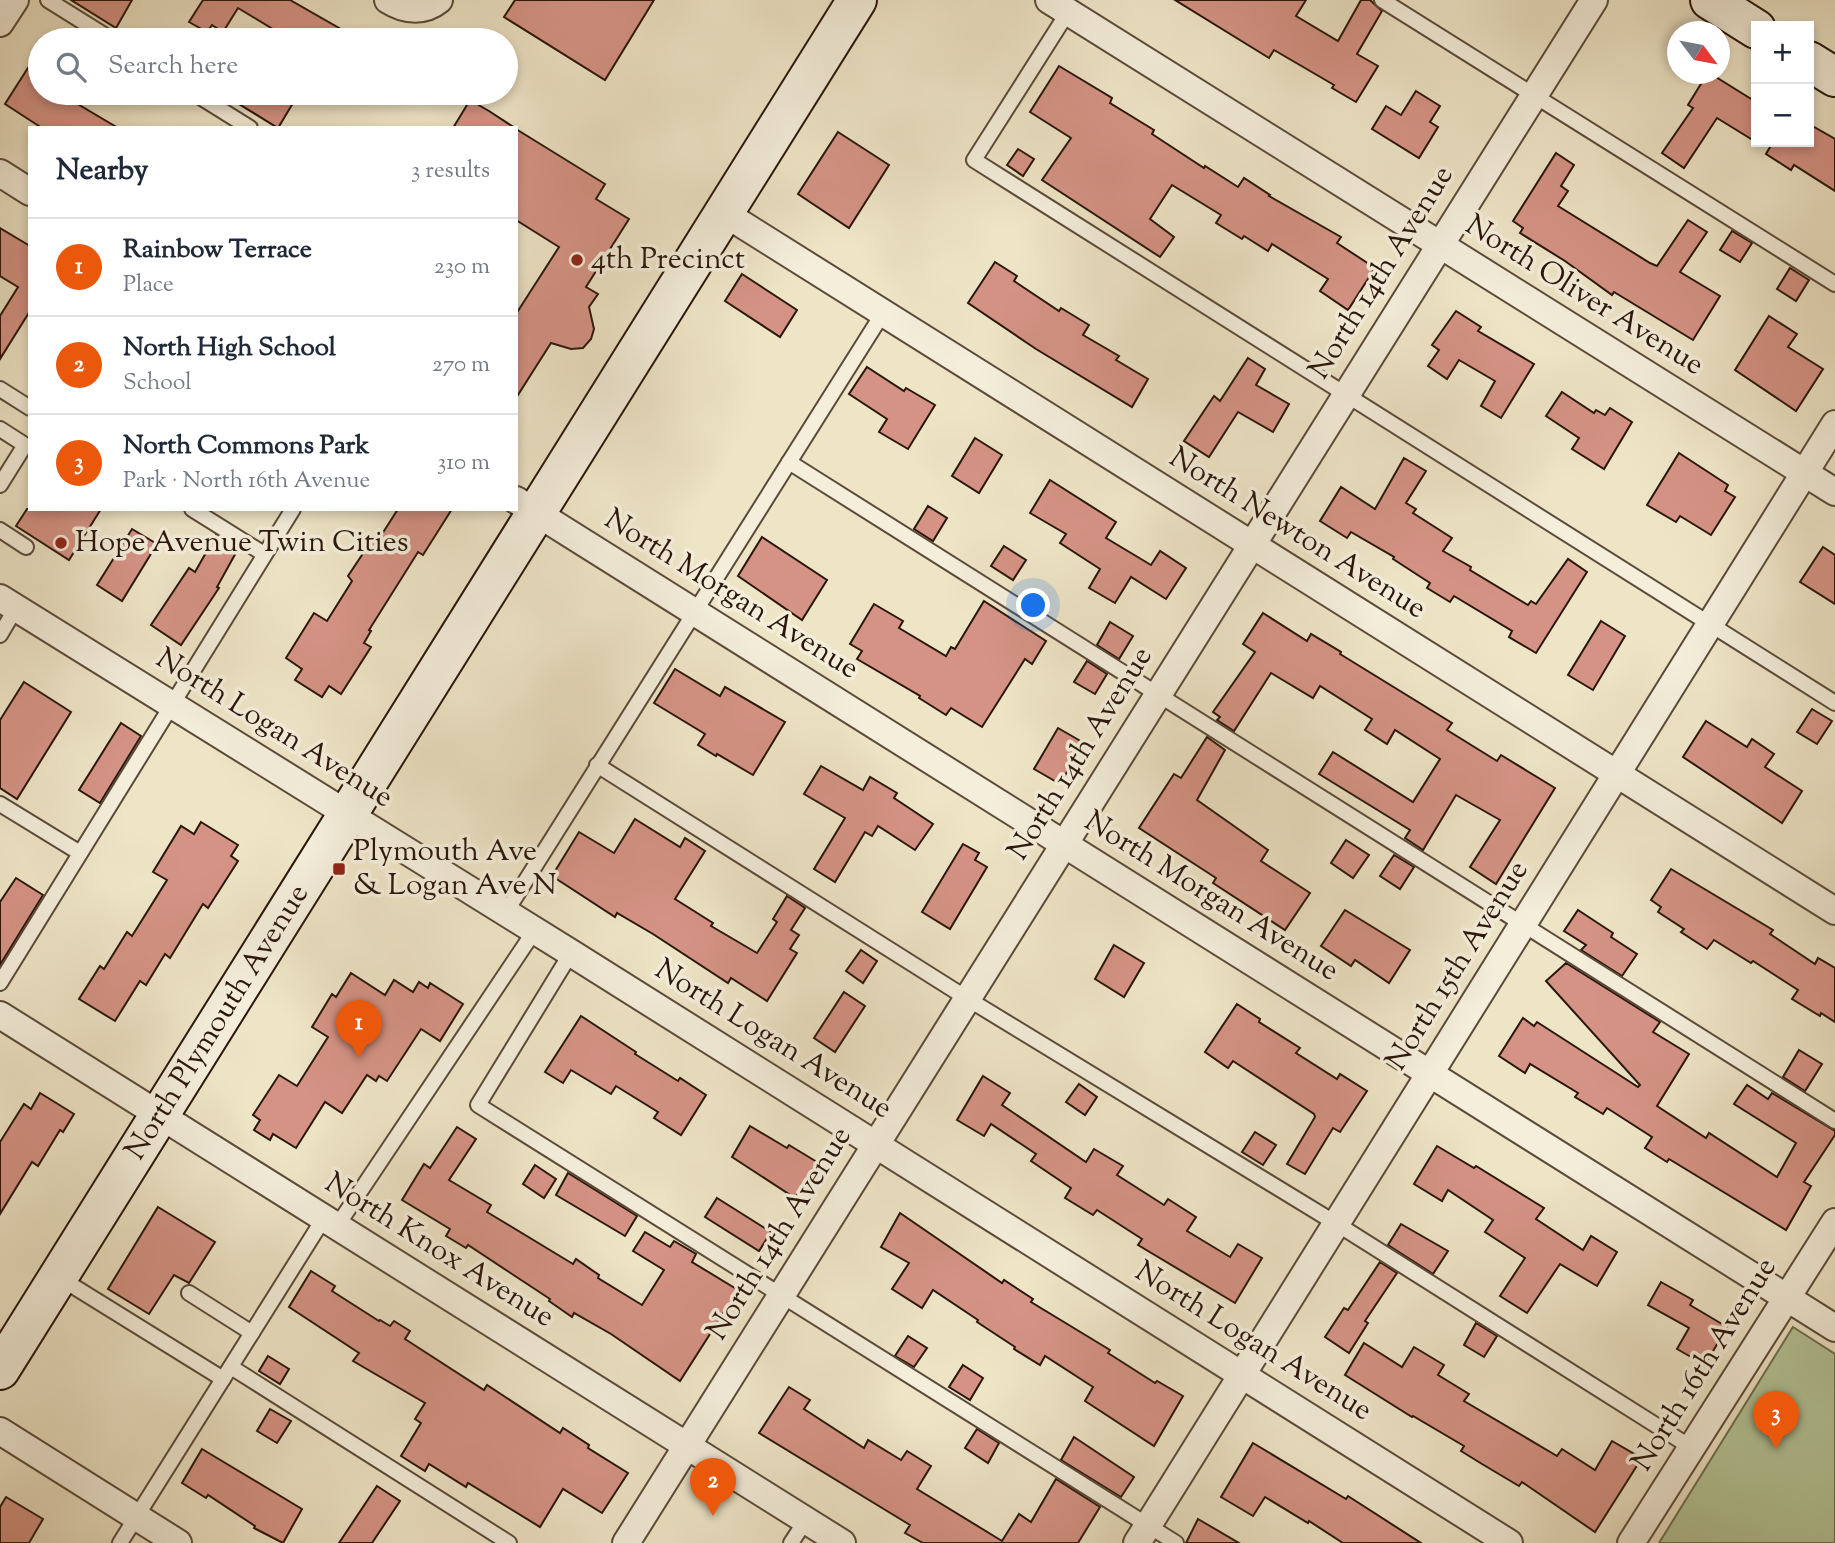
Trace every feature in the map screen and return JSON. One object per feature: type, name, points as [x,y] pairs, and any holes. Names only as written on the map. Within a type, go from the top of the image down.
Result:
[{"type":"main road","name":"North Plymouth Avenue","points":[[0,1370],[349,814],[526,506],[724,213],[857,0]]},
{"type":"main road","points":[[1710,0],[1751,26]]},
{"type":"main road","points":[[1814,64],[1835,77]]},
{"type":"street","points":[[0,23],[15,0]]},
{"type":"street","points":[[388,0],[405,8],[430,4]]},
{"type":"street","name":"North 14th Avenue","points":[[626,1543],[1594,0]]},
{"type":"street","name":"North Oliver Avenue","points":[[1061,5],[1438,245],[1835,492]]},
{"type":"street","points":[[0,173],[28,191]]},
{"type":"street","name":"North Newton Avenue","points":[[724,213],[1835,911]]},
{"type":"street","name":"North 15th Avenue","points":[[1142,1534],[1835,424]]},
{"type":"street","name":"North Morgan Avenue","points":[[526,506],[1835,1328]]},
{"type":"street","name":"North Logan Avenue","points":[[8,603],[535,930],[1509,1543]]},
{"type":"street","name":"North Knox Avenue","points":[[0,1015],[842,1543]]},
{"type":"street","name":"North 16th Avenue","points":[[1631,1543],[1835,1222]]},
{"type":"street","points":[[0,1432],[177,1543]]},
{"type":"lane","points":[[48,0],[93,28]]},
{"type":"lane","points":[[1382,0],[1835,284]]},
{"type":"lane","points":[[1061,5],[974,160],[1835,703]]},
{"type":"lane","points":[[213,105],[247,126]]},
{"type":"lane","points":[[506,912],[883,313]]},
{"type":"lane","points":[[0,389],[28,407]]},
{"type":"lane","points":[[0,429],[25,445],[0,485]]},
{"type":"lane","points":[[789,463],[1835,1121]]},
{"type":"lane","points":[[195,511],[264,554]]},
{"type":"lane","points":[[0,983],[291,511]]},
{"type":"lane","points":[[0,530],[26,547]]},
{"type":"lane","points":[[0,635],[8,603]]},
{"type":"lane","points":[[597,765],[968,999],[1336,1224],[1692,1448]]},
{"type":"lane","points":[[0,804],[80,853]]},
{"type":"lane","points":[[120,1543],[252,1333],[535,930]]},
{"type":"lane","points":[[571,953],[478,1105],[781,1295],[1142,1534],[1176,1543]]},
{"type":"lane","points":[[58,1277],[227,1373],[509,1543]]},
{"type":"lane","points":[[190,1293],[252,1333]]},
{"type":"lane","points":[[791,1543],[806,1520]]},
{"type":"green space","points":[[1793,1327],[1835,1354],[1835,1543],[1659,1543]]},
{"type":"building","points":[[71,0],[132,0],[116,28]]},
{"type":"building","points":[[203,0],[290,0],[339,28],[271,28],[238,8],[226,28],[212,25],[210,28],[200,28],[189,22]]},
{"type":"building","points":[[515,0],[654,0],[605,80],[504,17]]},
{"type":"building","points":[[1175,0],[1306,0],[1296,16],[1338,41],[1361,0],[1370,0],[1382,11],[1357,54],[1378,66],[1356,102],[1332,88],[1334,85],[1274,50],[1269,58]]},
{"type":"building","points":[[1059,66],[1112,98],[1110,103],[1154,130],[1152,134],[1204,168],[1205,166],[1238,187],[1244,178],[1269,196],[1341,237],[1337,243],[1375,268],[1348,310],[1320,291],[1328,279],[1272,244],[1268,251],[1244,236],[1242,239],[1216,223],[1221,215],[1172,185],[1150,219],[1174,237],[1160,257],[1042,180],[1071,138],[1030,112]]},
{"type":"building","points":[[28,68],[28,105],[79,105],[115,126],[39,126],[5,104]]},
{"type":"building","points":[[1701,84],[1727,84],[1751,99],[1751,139],[1717,118],[1684,168],[1662,153],[1693,108],[1688,105]]},
{"type":"building","points":[[1416,91],[1440,106],[1430,122],[1438,127],[1419,158],[1372,129],[1386,106],[1401,115]]},
{"type":"building","points":[[241,105],[292,105],[279,126],[275,126]]},
{"type":"building","points":[[467,105],[479,105],[512,126],[454,126]]},
{"type":"building","points":[[1814,127],[1835,139],[1835,191],[1794,165],[1791,170],[1766,154],[1770,147],[1814,147]]},
{"type":"building","name":"4th Precinct","points":[[518,130],[605,184],[596,199],[629,219],[586,287],[598,294],[589,307],[594,329],[591,339],[583,348],[571,349],[551,343],[518,395],[518,311],[559,247],[518,221]]},
{"type":"building","points":[[838,132],[889,165],[849,228],[798,194]]},
{"type":"building","points":[[1018,149],[1034,159],[1023,176],[1007,165]]},
{"type":"building","points":[[1556,153],[1574,165],[1561,186],[1568,191],[1558,206],[1650,263],[1657,266],[1688,220],[1707,232],[1680,272],[1720,296],[1693,340],[1614,292],[1612,295],[1520,233],[1523,228],[1513,221]]},
{"type":"building","points":[[0,228],[28,245],[28,314],[0,359],[0,316],[18,287],[0,276]]},
{"type":"building","points":[[1732,231],[1752,243],[1740,262],[1720,250]]},
{"type":"building","points":[[995,262],[1017,276],[1014,281],[1059,311],[1061,308],[1089,325],[1083,335],[1119,356],[1116,360],[1148,379],[1132,407],[1036,349],[968,303]]},
{"type":"building","points":[[1790,268],[1809,280],[1796,301],[1777,289]]},
{"type":"building","points":[[742,274],[797,310],[780,337],[725,301]]},
{"type":"building","points":[[1456,311],[1481,327],[1478,331],[1534,364],[1501,418],[1481,406],[1495,381],[1459,360],[1447,379],[1428,366],[1439,350],[1432,345]]},
{"type":"building","points":[[1769,316],[1797,334],[1788,347],[1823,369],[1796,411],[1735,370]]},
{"type":"building","points":[[1248,358],[1265,369],[1256,385],[1289,404],[1273,432],[1238,412],[1209,457],[1184,441],[1214,396],[1220,401]]},
{"type":"building","points":[[867,367],[904,391],[906,388],[935,405],[908,449],[879,432],[887,419],[849,394]]},
{"type":"building","points":[[1562,392],[1594,413],[1596,410],[1605,415],[1610,408],[1632,422],[1604,469],[1572,449],[1579,438],[1546,416]]},
{"type":"building","points":[[975,438],[1002,455],[979,493],[952,476]]},
{"type":"building","points":[[1679,453],[1728,485],[1725,491],[1735,497],[1711,535],[1680,516],[1676,522],[1647,505]]},
{"type":"building","points":[[1404,458],[1426,471],[1406,503],[1416,509],[1413,513],[1452,538],[1443,551],[1471,567],[1470,570],[1528,605],[1531,601],[1536,604],[1568,559],[1587,572],[1536,653],[1509,637],[1512,631],[1454,596],[1450,602],[1427,588],[1430,583],[1393,559],[1394,557],[1351,532],[1347,538],[1320,521],[1341,487],[1375,509]]},
{"type":"building","points":[[1050,480],[1116,522],[1106,538],[1151,565],[1160,551],[1186,568],[1166,599],[1131,577],[1115,603],[1089,588],[1100,569],[1060,543],[1066,534],[1030,513]]},
{"type":"building","points":[[928,506],[947,518],[933,541],[914,529]]},
{"type":"building","name":"Hope Avenue Twin Cities","points":[[27,509],[100,511],[69,560],[16,526]]},
{"type":"building","points":[[397,511],[451,511],[423,555],[418,552],[369,630],[371,631],[364,643],[371,647],[341,694],[329,686],[322,697],[295,680],[302,669],[286,658],[314,613],[327,621],[352,581],[348,576],[372,540],[377,542]]},
{"type":"building","points":[[132,529],[157,544],[122,601],[97,585]]},
{"type":"building","points":[[216,535],[238,549],[217,587],[219,588],[181,645],[151,625],[189,568],[195,572]]},
{"type":"building","points":[[762,537],[827,580],[802,620],[738,576]]},
{"type":"building","points":[[1004,546],[1026,560],[1013,580],[991,566]]},
{"type":"building","points":[[1823,547],[1835,555],[1835,604],[1800,582]]},
{"type":"building","points":[[984,601],[1046,641],[1032,664],[1025,659],[982,727],[951,708],[946,715],[919,698],[920,696],[857,659],[862,651],[850,644],[874,604],[903,621],[899,628],[946,656],[951,647],[955,649]]},
{"type":"building","points":[[1263,613],[1307,641],[1311,634],[1452,723],[1447,730],[1497,761],[1501,755],[1555,788],[1496,884],[1470,867],[1500,820],[1456,795],[1423,850],[1405,838],[1410,830],[1319,774],[1333,752],[1413,802],[1440,759],[1395,730],[1387,744],[1365,730],[1372,719],[1320,686],[1313,698],[1271,673],[1234,731],[1217,720],[1220,717],[1213,712],[1255,652],[1243,644]]},
{"type":"building","points":[[1601,621],[1625,636],[1593,690],[1568,675]]},
{"type":"building","points":[[1110,622],[1133,636],[1119,659],[1097,645]]},
{"type":"building","points":[[1087,661],[1107,674],[1095,694],[1074,682]]},
{"type":"building","points":[[675,669],[720,696],[725,687],[785,722],[753,775],[698,745],[705,734],[654,703]]},
{"type":"building","points":[[24,682],[71,712],[17,799],[0,788],[0,720]]},
{"type":"building","points":[[1812,709],[1832,721],[1817,744],[1797,732]]},
{"type":"building","points":[[1706,721],[1747,747],[1752,739],[1774,754],[1765,767],[1802,791],[1782,823],[1683,757]]},
{"type":"building","points":[[121,723],[141,736],[100,803],[79,790]]},
{"type":"building","points":[[1058,728],[1084,743],[1060,784],[1034,769]]},
{"type":"building","points":[[1207,737],[1225,750],[1197,800],[1268,850],[1261,861],[1310,893],[1285,930],[1213,883],[1216,878],[1139,828],[1174,774],[1181,778]]},
{"type":"building","points":[[821,766],[863,790],[870,777],[897,793],[894,798],[933,824],[915,850],[878,826],[872,836],[865,832],[835,882],[814,869],[845,818],[804,794]]},
{"type":"building","points":[[635,819],[680,847],[685,838],[705,851],[675,899],[713,923],[711,926],[757,953],[777,922],[773,919],[787,896],[805,908],[791,930],[799,935],[790,949],[797,953],[767,1001],[731,978],[728,983],[653,934],[617,913],[615,917],[552,876],[579,832],[614,853]]},
{"type":"building","points":[[201,822],[238,845],[231,856],[238,861],[208,908],[203,904],[170,958],[165,954],[146,985],[140,981],[115,1021],[79,999],[100,966],[104,969],[127,932],[132,936],[167,880],[153,872],[181,826],[194,834]]},
{"type":"building","points":[[1346,840],[1369,855],[1353,878],[1331,863]]},
{"type":"building","points":[[963,844],[979,853],[975,860],[987,867],[950,929],[922,912]]},
{"type":"building","points":[[1394,855],[1414,867],[1400,889],[1380,876]]},
{"type":"building","points":[[1671,869],[1773,930],[1770,934],[1815,964],[1818,958],[1835,968],[1835,1022],[1792,999],[1798,990],[1753,961],[1751,963],[1714,940],[1707,949],[1681,932],[1684,929],[1658,912],[1661,907],[1651,900]]},
{"type":"building","points":[[16,878],[43,895],[0,965],[0,902]]},
{"type":"building","points":[[1345,910],[1410,950],[1389,983],[1355,960],[1351,966],[1321,946]]},
{"type":"building","points":[[1578,910],[1613,933],[1611,937],[1637,954],[1622,976],[1581,950],[1586,945],[1564,931]]},
{"type":"building","points":[[1114,945],[1144,963],[1124,997],[1095,979]]},
{"type":"building","points":[[861,950],[877,961],[863,983],[846,971]]},
{"type":"building","points":[[1566,963],[1660,1022],[1653,1032],[1689,1054],[1657,1106],[1706,1138],[1709,1133],[1777,1177],[1796,1143],[1734,1104],[1747,1085],[1768,1099],[1772,1093],[1835,1131],[1804,1182],[1811,1186],[1786,1230],[1669,1159],[1667,1162],[1645,1148],[1652,1137],[1607,1108],[1603,1114],[1575,1097],[1578,1093],[1530,1064],[1525,1073],[1499,1056],[1523,1018],[1534,1026],[1537,1022],[1638,1087],[1640,1085],[1546,981]]},
{"type":"building","points":[[351,973],[385,995],[394,980],[413,992],[419,982],[428,988],[430,983],[463,1004],[440,1041],[421,1029],[387,1081],[379,1076],[376,1081],[367,1075],[342,1113],[325,1102],[296,1148],[273,1134],[270,1140],[254,1130],[260,1120],[253,1115],[279,1075],[297,1086],[328,1037],[312,1027],[332,994],[336,997]]},
{"type":"building","points":[[844,992],[865,1006],[835,1052],[814,1038]]},
{"type":"building","points":[[1237,1004],[1260,1019],[1259,1022],[1300,1048],[1296,1053],[1337,1079],[1340,1074],[1367,1091],[1340,1132],[1333,1128],[1305,1174],[1287,1164],[1315,1117],[1314,1114],[1233,1061],[1228,1068],[1205,1052]]},
{"type":"building","points":[[581,1016],[636,1052],[635,1054],[706,1095],[681,1135],[654,1118],[658,1112],[616,1086],[611,1094],[571,1070],[563,1083],[545,1072]]},
{"type":"building","points":[[1799,1050],[1822,1064],[1805,1091],[1783,1077]]},
{"type":"building","points":[[983,1076],[1010,1093],[1002,1105],[1086,1162],[1094,1149],[1123,1166],[1117,1175],[1164,1205],[1168,1199],[1196,1217],[1187,1231],[1230,1257],[1238,1244],[1262,1258],[1235,1303],[1138,1245],[1142,1239],[1097,1210],[1093,1215],[1065,1198],[1071,1188],[1031,1161],[1036,1154],[991,1124],[984,1136],[957,1120]]},
{"type":"building","points":[[1079,1084],[1097,1097],[1085,1115],[1066,1102]]},
{"type":"building","points":[[40,1093],[74,1114],[63,1132],[60,1130],[38,1166],[32,1162],[0,1214],[0,1142],[24,1104],[31,1109]]},
{"type":"building","points":[[750,1126],[817,1162],[795,1198],[732,1157]]},
{"type":"building","points":[[457,1127],[476,1139],[449,1180],[491,1205],[487,1212],[573,1264],[576,1259],[599,1275],[598,1278],[642,1305],[664,1270],[633,1251],[645,1232],[670,1247],[674,1241],[696,1254],[692,1262],[738,1290],[680,1381],[611,1334],[574,1313],[572,1317],[549,1301],[550,1299],[468,1245],[466,1248],[446,1236],[450,1229],[402,1200],[424,1164],[430,1168]]},
{"type":"building","points":[[1255,1132],[1276,1145],[1263,1165],[1242,1152]]},
{"type":"building","points":[[1437,1146],[1474,1168],[1476,1166],[1544,1208],[1536,1219],[1583,1250],[1591,1236],[1617,1252],[1597,1286],[1560,1264],[1527,1313],[1500,1296],[1525,1258],[1485,1232],[1493,1220],[1448,1190],[1442,1201],[1414,1184]]},
{"type":"building","points":[[535,1165],[556,1179],[544,1198],[523,1184]]},
{"type":"building","points":[[568,1173],[637,1216],[625,1236],[556,1195]]},
{"type":"building","points":[[717,1198],[771,1232],[759,1251],[705,1217]]},
{"type":"building","points":[[158,1207],[215,1242],[189,1283],[174,1275],[149,1314],[108,1289]]},
{"type":"building","points":[[900,1213],[1002,1283],[1004,1280],[1033,1299],[1031,1302],[1110,1350],[1108,1353],[1155,1383],[1157,1381],[1183,1396],[1154,1446],[1085,1401],[1093,1387],[1045,1356],[1040,1365],[933,1290],[922,1308],[892,1289],[909,1263],[881,1247]]},
{"type":"building","points":[[1401,1224],[1448,1251],[1433,1274],[1388,1245]]},
{"type":"building","points":[[1380,1262],[1397,1273],[1365,1321],[1368,1323],[1349,1353],[1325,1337],[1344,1308],[1348,1310]]},
{"type":"building","points":[[311,1271],[335,1286],[332,1291],[379,1321],[390,1326],[394,1321],[410,1331],[405,1339],[484,1390],[487,1385],[560,1433],[563,1428],[589,1445],[588,1448],[628,1473],[602,1513],[563,1489],[540,1527],[468,1483],[466,1487],[429,1464],[425,1471],[401,1456],[421,1423],[415,1419],[425,1403],[353,1361],[359,1353],[289,1307]]},
{"type":"building","points":[[1661,1282],[1693,1300],[1690,1305],[1727,1327],[1705,1365],[1677,1349],[1689,1328],[1648,1305]]},
{"type":"building","points":[[1476,1323],[1497,1336],[1484,1357],[1464,1345]]},
{"type":"building","points":[[908,1336],[927,1348],[914,1367],[895,1356]]},
{"type":"building","points":[[1364,1343],[1402,1367],[1414,1347],[1444,1365],[1438,1375],[1469,1394],[1464,1401],[1557,1456],[1562,1449],[1595,1470],[1612,1441],[1636,1455],[1633,1461],[1638,1464],[1595,1532],[1522,1482],[1519,1486],[1482,1464],[1461,1451],[1464,1446],[1345,1375]]},
{"type":"building","points":[[268,1356],[289,1369],[280,1384],[259,1371]]},
{"type":"building","points":[[963,1365],[983,1378],[970,1400],[949,1387]]},
{"type":"building","points":[[789,1387],[810,1400],[804,1409],[864,1448],[868,1440],[901,1460],[907,1451],[931,1466],[917,1489],[1002,1541],[1019,1514],[1031,1522],[1056,1479],[1100,1507],[1078,1543],[923,1543],[905,1533],[910,1525],[759,1433]]},
{"type":"building","points":[[270,1409],[291,1421],[277,1443],[257,1431]]},
{"type":"building","points":[[977,1429],[999,1443],[988,1463],[965,1448]]},
{"type":"building","points":[[1074,1437],[1134,1477],[1121,1497],[1061,1460]]},
{"type":"building","points":[[1253,1443],[1346,1499],[1348,1496],[1421,1543],[1343,1543],[1265,1497],[1253,1516],[1221,1497]]},
{"type":"building","points":[[202,1449],[302,1509],[283,1543],[254,1528],[255,1526],[208,1495],[206,1498],[182,1483]]},
{"type":"building","points":[[377,1486],[400,1501],[372,1543],[339,1543]]},
{"type":"building","points":[[6,1497],[43,1519],[29,1543],[0,1543],[0,1507]]},
{"type":"building","points":[[1198,1519],[1239,1543],[1186,1543]]},
{"type":"place","name":"4th Precinct","points":[[577,260]]},
{"type":"place","name":"Hope Avenue Twin Cities","points":[[61,543]]},
{"type":"place","name":"Plymouth Ave & Logan Ave N","points":[[339,869]]},
{"type":"place","name":"Rainbow Terrace","points":[[359,1058]]},
{"type":"place","name":"North Commons Park","points":[[1776,1449]]},
{"type":"place","name":"North High School","points":[[713,1516]]}]
